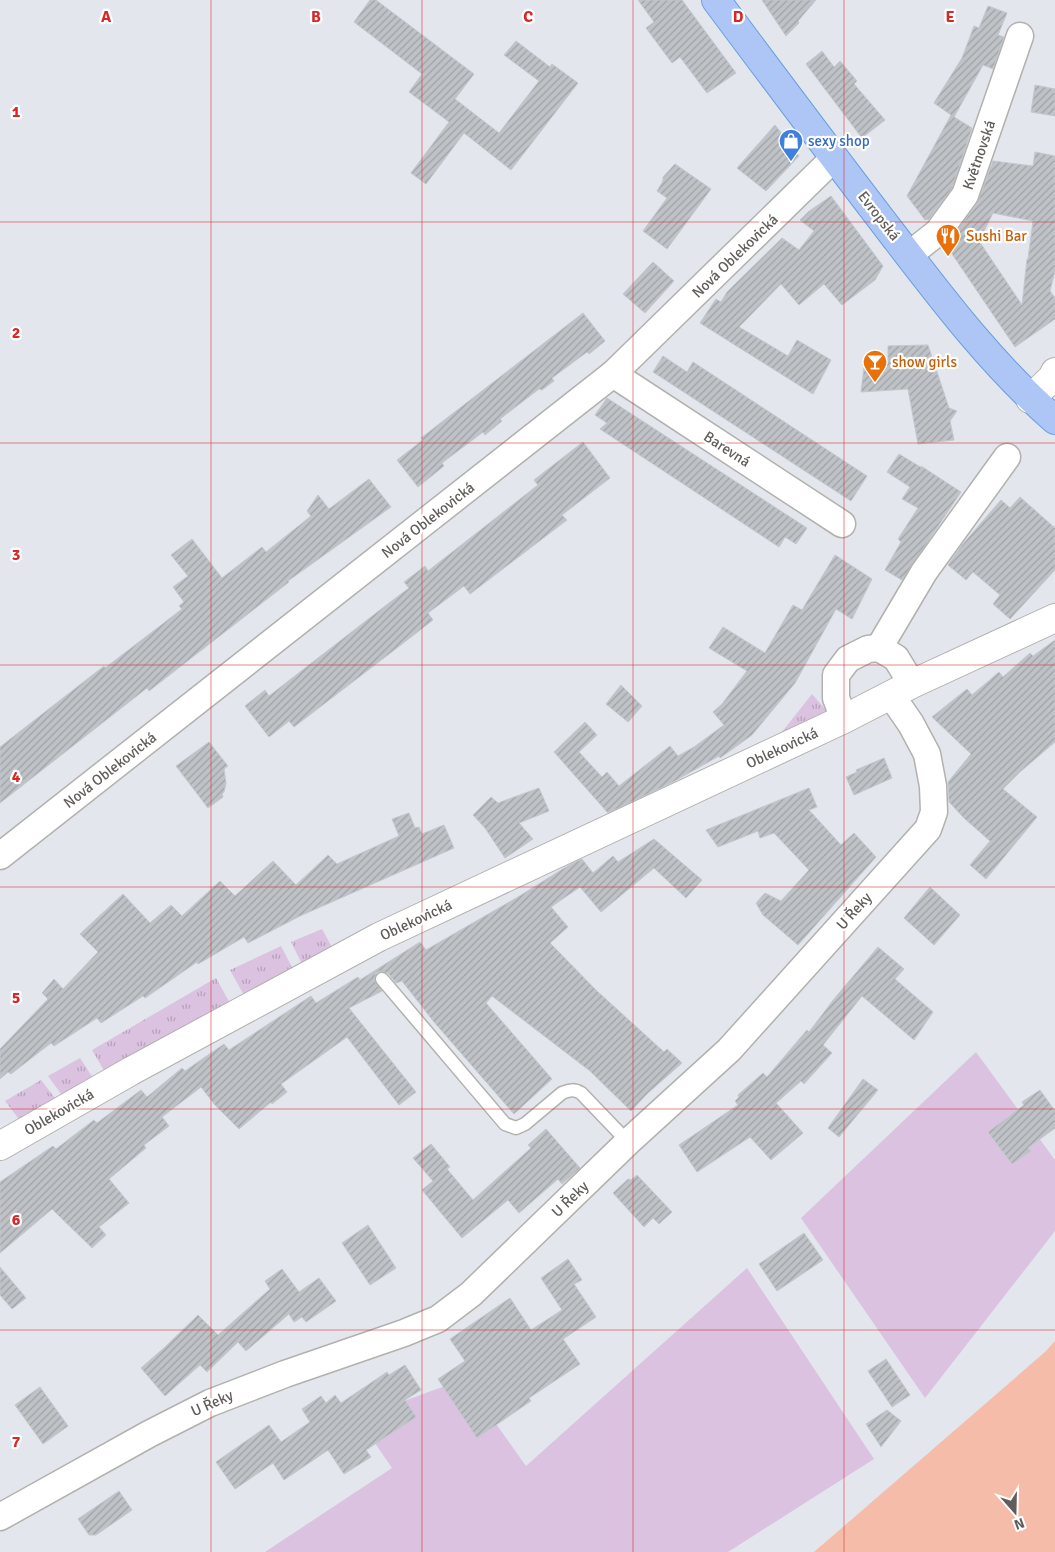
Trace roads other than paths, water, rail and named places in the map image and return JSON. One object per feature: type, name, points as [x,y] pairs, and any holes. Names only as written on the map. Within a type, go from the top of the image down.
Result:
[{"type":"main road","name":"Evropská","points":[[716,0],[940,296],[1010,379],[1055,420]]},
{"type":"street","name":"Květnovská","points":[[909,255],[938,232],[965,195],[1020,36]]},
{"type":"street","name":"Nová Oblekovická","points":[[0,856],[613,374],[834,158]]},
{"type":"street","points":[[1030,399],[1052,378],[1055,372]]},
{"type":"street","name":"Barevná","points":[[613,374],[842,524]]},
{"type":"street","points":[[879,648],[924,572],[1007,457]]},
{"type":"street","name":"Oblekovická","points":[[0,1146],[131,1071],[379,937],[1055,618]]},
{"type":"street","points":[[844,718],[836,698],[836,675],[848,659],[868,649],[879,648],[896,658],[902,690]]},
{"type":"street","name":"U Řeky","points":[[0,1517],[149,1434],[210,1403],[438,1319],[471,1294],[628,1142],[729,1050],[928,829],[934,812],[933,786],[927,754],[911,724],[902,690]]},
{"type":"lane","points":[[382,979],[505,1124],[516,1128],[526,1124],[562,1093],[575,1090],[581,1093],[628,1142]]},
{"type":"place","name":"sexy shop","points":[[791,162]]},
{"type":"place","name":"Sushi Bar","points":[[948,257]]},
{"type":"place","name":"show girls","points":[[875,383]]}]
